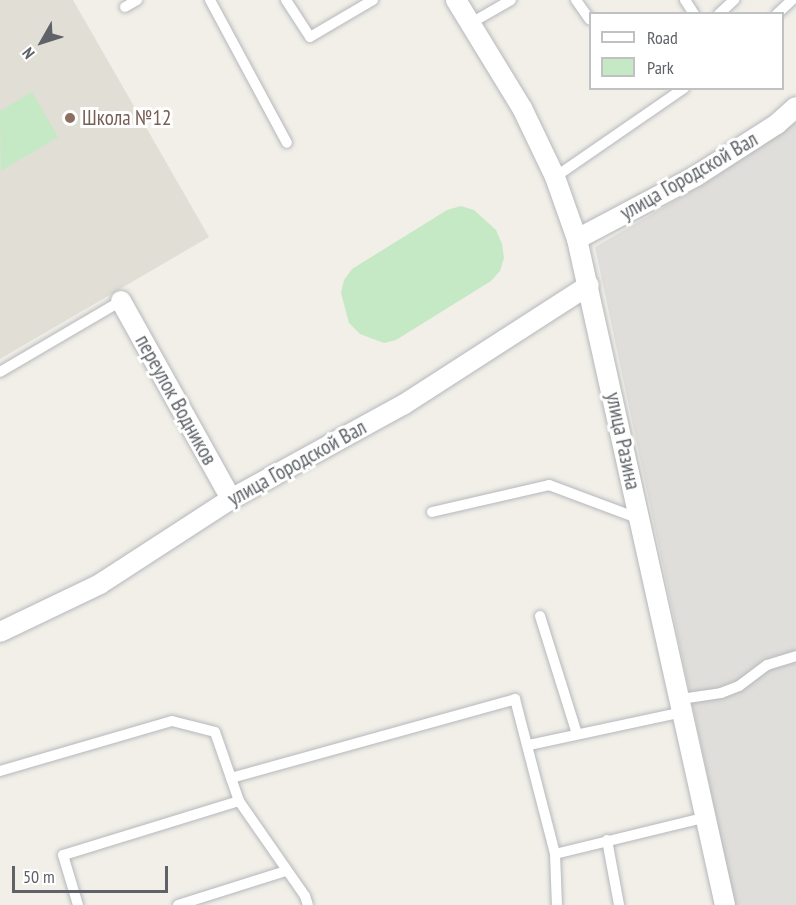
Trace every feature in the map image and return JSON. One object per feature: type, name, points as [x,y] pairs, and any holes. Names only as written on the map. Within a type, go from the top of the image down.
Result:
[{"type":"street","name":"улица Разина","points":[[456,0],[522,108],[555,177],[577,239],[707,817],[724,905]]},
{"type":"street","name":"улица Городской Вал","points":[[577,239],[696,176],[777,124],[796,107]]},
{"type":"street","name":"улица Городской Вал","points":[[0,632],[100,584],[231,499],[403,405],[589,285]]},
{"type":"street","name":"переулок Водников","points":[[121,301],[231,499]]},
{"type":"lane","points":[[125,7],[137,0]]},
{"type":"lane","points":[[210,0],[287,143]]},
{"type":"lane","points":[[286,0],[310,37],[373,0]]},
{"type":"lane","points":[[471,23],[512,0]]},
{"type":"lane","points":[[576,0],[589,17]]},
{"type":"lane","points":[[721,12],[734,0]]},
{"type":"lane","points":[[779,12],[792,0]]},
{"type":"lane","points":[[555,177],[681,90]]},
{"type":"lane","points":[[0,372],[121,301]]},
{"type":"lane","points":[[432,512],[549,485],[640,519]]},
{"type":"lane","points":[[540,616],[577,734]]},
{"type":"lane","points":[[529,745],[577,734],[721,693],[739,686],[767,665],[796,656]]},
{"type":"lane","points":[[231,778],[515,699],[529,745],[555,854],[557,905]]},
{"type":"lane","points":[[0,771],[172,722],[215,732],[239,801],[305,896],[308,905]]},
{"type":"lane","points":[[78,905],[63,855],[239,801]]},
{"type":"lane","points":[[555,854],[707,817]]},
{"type":"lane","points":[[606,840],[620,905]]},
{"type":"lane","points":[[178,905],[286,871]]},
{"type":"shaded area","name":"Школа №12","points":[[0,0],[73,0],[209,237],[0,359]]},
{"type":"shaded area","points":[[796,122],[796,905],[735,905],[595,247],[704,184]]},
{"type":"green space","points":[[32,92],[58,137],[1,171],[0,111]]},
{"type":"green space","points":[[461,206],[474,210],[496,230],[502,244],[504,258],[500,271],[491,281],[396,340],[384,343],[360,334],[349,323],[341,293],[344,280],[352,269],[447,210]]},
{"type":"place","name":"Школа №12","points":[[70,118]]}]
